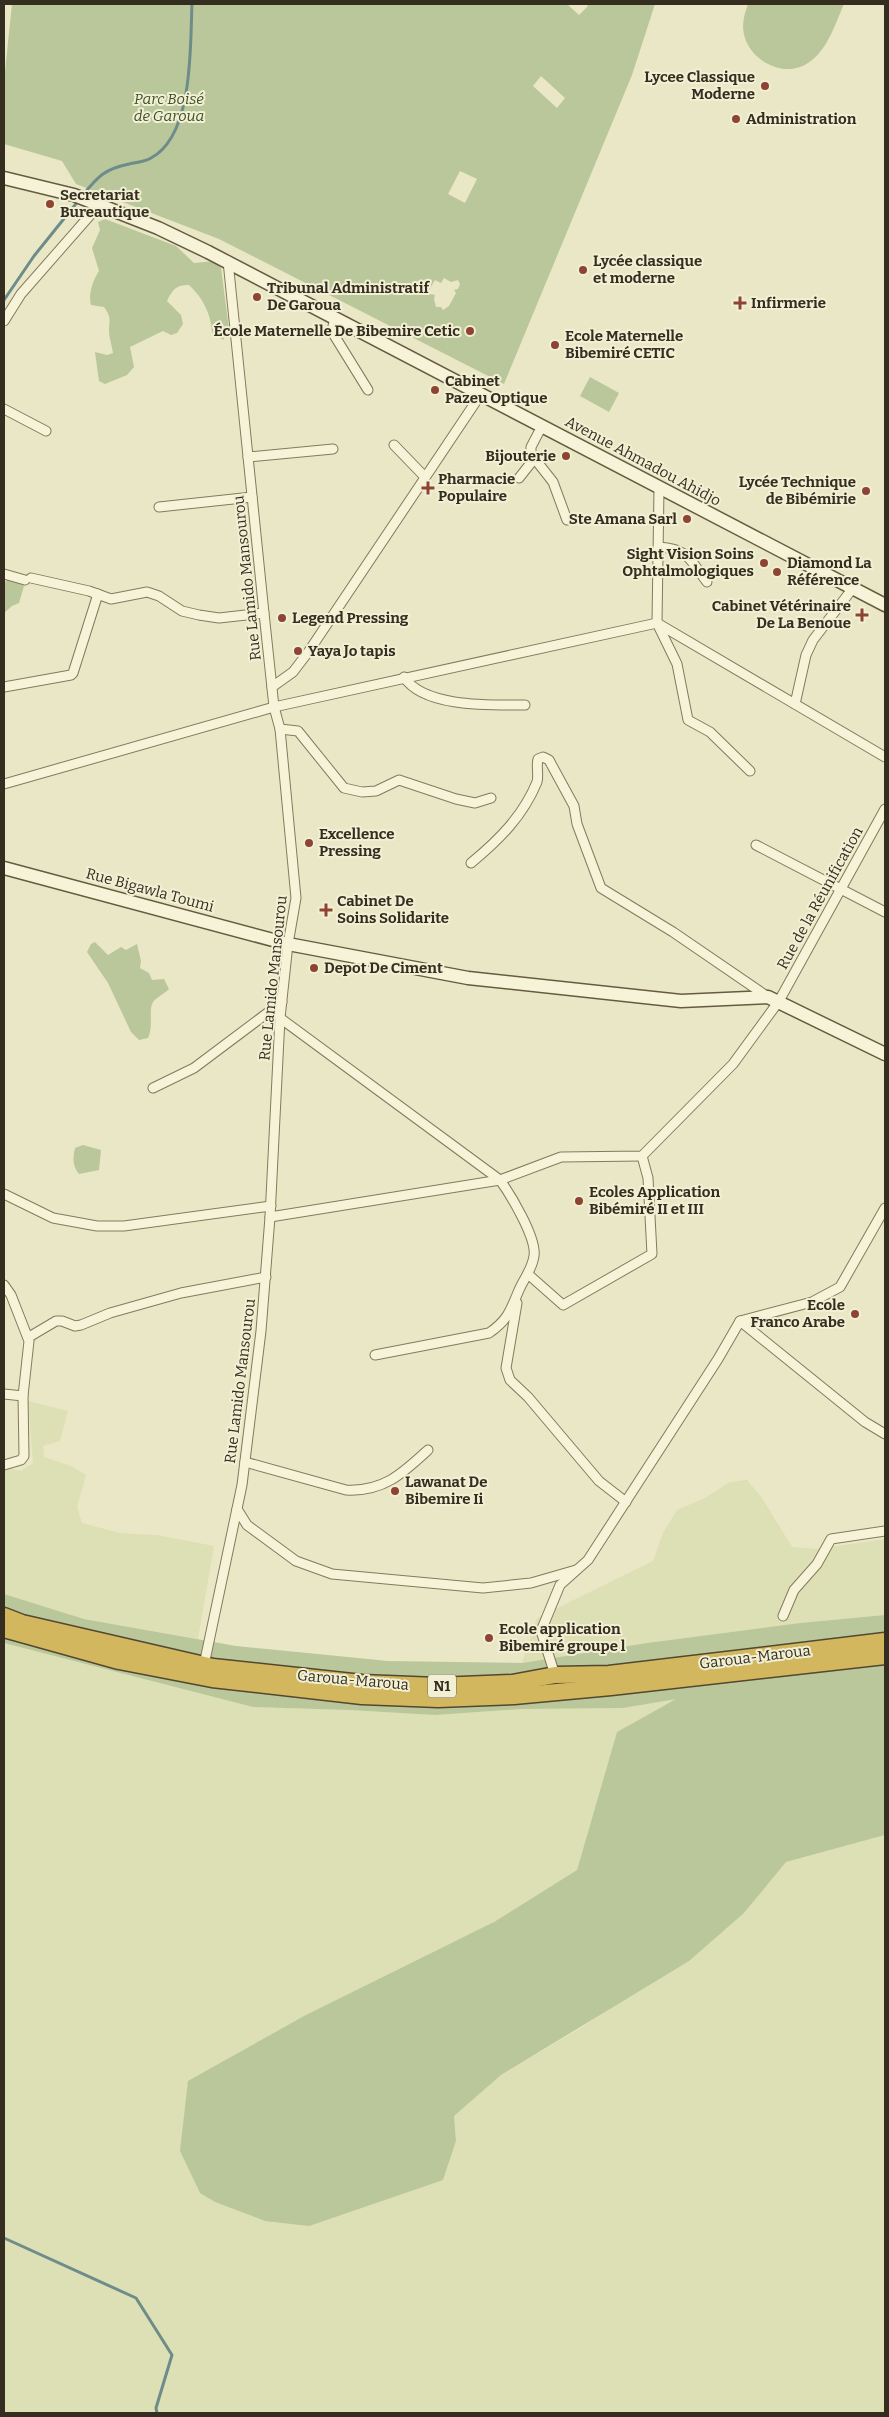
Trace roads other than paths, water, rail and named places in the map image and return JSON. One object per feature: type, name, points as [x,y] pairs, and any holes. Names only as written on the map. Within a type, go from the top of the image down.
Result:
[{"type":"highway","name":"Garoua-Maroua","points":[[4,1616],[22,1623],[204,1665],[362,1683],[437,1686],[512,1683],[556,1675],[609,1674],[885,1641]]},
{"type":"highway","name":"Garoua-Maroua","points":[[4,1629],[119,1661],[212,1679],[362,1696],[438,1699],[543,1693],[885,1656]]},
{"type":"main road","name":"Avenue Ahmadou Ahidjo","points":[[4,178],[74,194],[158,228],[228,262],[885,605]]},
{"type":"main road","name":"Rue Bigawla Toumi","points":[[4,868],[288,944],[468,978],[681,1000],[774,999]]},
{"type":"main road","points":[[774,999],[885,1053]]},
{"type":"street","points":[[4,322],[20,294],[96,204]]},
{"type":"street","name":"Rue Lamido Mansourou","points":[[204,1665],[245,1462],[261,1330],[271,1206],[280,1018],[288,944],[296,898],[280,729],[274,707],[228,262]]},
{"type":"street","points":[[335,318],[333,326],[334,335],[368,390]]},
{"type":"street","points":[[272,687],[293,672],[309,651],[480,394]]},
{"type":"street","points":[[4,409],[46,431]]},
{"type":"street","points":[[542,426],[531,447],[530,454],[542,465],[553,482],[567,520]]},
{"type":"street","points":[[394,445],[424,476]]},
{"type":"street","points":[[248,458],[332,449]]},
{"type":"street","points":[[519,478],[534,459]]},
{"type":"street","points":[[658,488],[657,623],[677,664],[688,720],[710,732],[750,771]]},
{"type":"street","points":[[159,507],[252,497]]},
{"type":"street","points":[[659,547],[676,548],[682,551],[707,582]]},
{"type":"street","points":[[4,574],[111,598],[147,592],[159,596],[182,611],[219,618],[264,613]]},
{"type":"street","points":[[795,704],[806,655],[813,640],[853,588]]},
{"type":"street","points":[[4,687],[71,675],[76,668],[98,594]]},
{"type":"street","points":[[4,784],[274,707],[657,623],[885,757]]},
{"type":"street","points":[[404,677],[408,683],[447,702],[524,705]]},
{"type":"street","points":[[280,729],[298,731],[344,788],[362,792],[376,791],[399,780],[456,799],[475,803],[491,798]]},
{"type":"street","points":[[471,863],[509,828],[523,810],[538,779],[536,768],[538,759],[543,757],[549,760],[574,806],[577,824],[601,888],[674,932],[774,999]]},
{"type":"street","name":"Rue de la Réunification","points":[[642,1156],[733,1064],[842,891],[885,809]]},
{"type":"street","points":[[756,845],[885,912]]},
{"type":"street","points":[[153,1088],[194,1068],[282,1002]]},
{"type":"street","points":[[280,1018],[500,1180],[514,1199],[535,1253],[529,1275],[520,1288],[503,1324],[489,1334],[375,1354]]},
{"type":"street","points":[[270,1217],[500,1180],[560,1157],[642,1156],[648,1178],[652,1254],[562,1305],[529,1275]]},
{"type":"street","points":[[4,1194],[53,1218],[97,1226],[124,1226],[271,1206]]},
{"type":"street","points":[[556,1675],[541,1631],[560,1585],[588,1560],[718,1359],[740,1321],[812,1302],[840,1287],[885,1208]]},
{"type":"street","points":[[29,1336],[56,1321],[75,1326],[81,1325],[110,1314],[181,1293],[266,1277]]},
{"type":"street","points":[[4,1285],[11,1295],[29,1336],[23,1396],[24,1456],[21,1460],[4,1465]]},
{"type":"street","points":[[520,1288],[506,1368],[510,1380],[528,1397],[599,1481],[626,1502]]},
{"type":"street","points":[[740,1321],[865,1422],[884,1430]]},
{"type":"street","points":[[4,1394],[23,1396]]},
{"type":"street","points":[[245,1462],[346,1490],[363,1491],[383,1485],[405,1472],[428,1450]]},
{"type":"street","points":[[237,1509],[247,1525],[296,1561],[332,1574],[483,1588],[531,1583],[578,1569]]},
{"type":"street","points":[[784,1616],[794,1590],[817,1564],[832,1540],[885,1531]]},
{"type":"waterway","points":[[83,195],[98,178],[108,171],[151,158],[165,147],[175,130],[187,88],[192,4]]},
{"type":"waterway","points":[[4,300],[34,256],[79,200]]},
{"type":"waterway","points":[[4,2238],[136,2298],[172,2355],[156,2408],[157,2413]]},
{"type":"place","name":"Lycee Classique Moderne","points":[[765,86]]},
{"type":"place","name":"Administration","points":[[736,119]]},
{"type":"place","name":"Secretariat Bureautique","points":[[50,204]]},
{"type":"place","name":"Lycée classique et moderne","points":[[583,270]]},
{"type":"place","name":"Tribunal Administratif De Garoua","points":[[257,297]]},
{"type":"place","name":"Infirmerie","points":[[740,303]]},
{"type":"place","name":"École Maternelle De Bibemire Cetic","points":[[470,331]]},
{"type":"place","name":"Ecole Maternelle Bibemiré CETIC","points":[[555,345]]},
{"type":"place","name":"Cabinet Pazeu Optique","points":[[435,390]]},
{"type":"place","name":"Bijouterie","points":[[566,456]]},
{"type":"place","name":"Pharmacie Populaire","points":[[428,488]]},
{"type":"place","name":"Lycée Technique de Bibémirie","points":[[866,491]]},
{"type":"place","name":"Ste Amana Sarl","points":[[687,519]]},
{"type":"place","name":"Sight Vision Soins Ophtalmologiques","points":[[764,563]]},
{"type":"place","name":"Diamond La Référence","points":[[777,572]]},
{"type":"place","name":"Cabinet Vétérinaire De La Benoue","points":[[862,615]]},
{"type":"place","name":"Legend Pressing","points":[[282,618]]},
{"type":"place","name":"Yaya Jo tapis","points":[[298,651]]},
{"type":"place","name":"Excellence Pressing","points":[[309,843]]},
{"type":"place","name":"Cabinet De Soins Solidarite","points":[[326,910]]},
{"type":"place","name":"Depot De Ciment","points":[[314,968]]},
{"type":"place","name":"Ecoles Application Bibémiré II et III","points":[[579,1201]]},
{"type":"place","name":"Ecole Franco Arabe","points":[[855,1314]]},
{"type":"place","name":"Lawanat De Bibemire Ii","points":[[395,1491]]},
{"type":"place","name":"Ecole application Bibemiré groupe l","points":[[489,1638]]},
{"type":"park label","name":"Parc Boisé de Garoua","points":[[169,108]]}]
